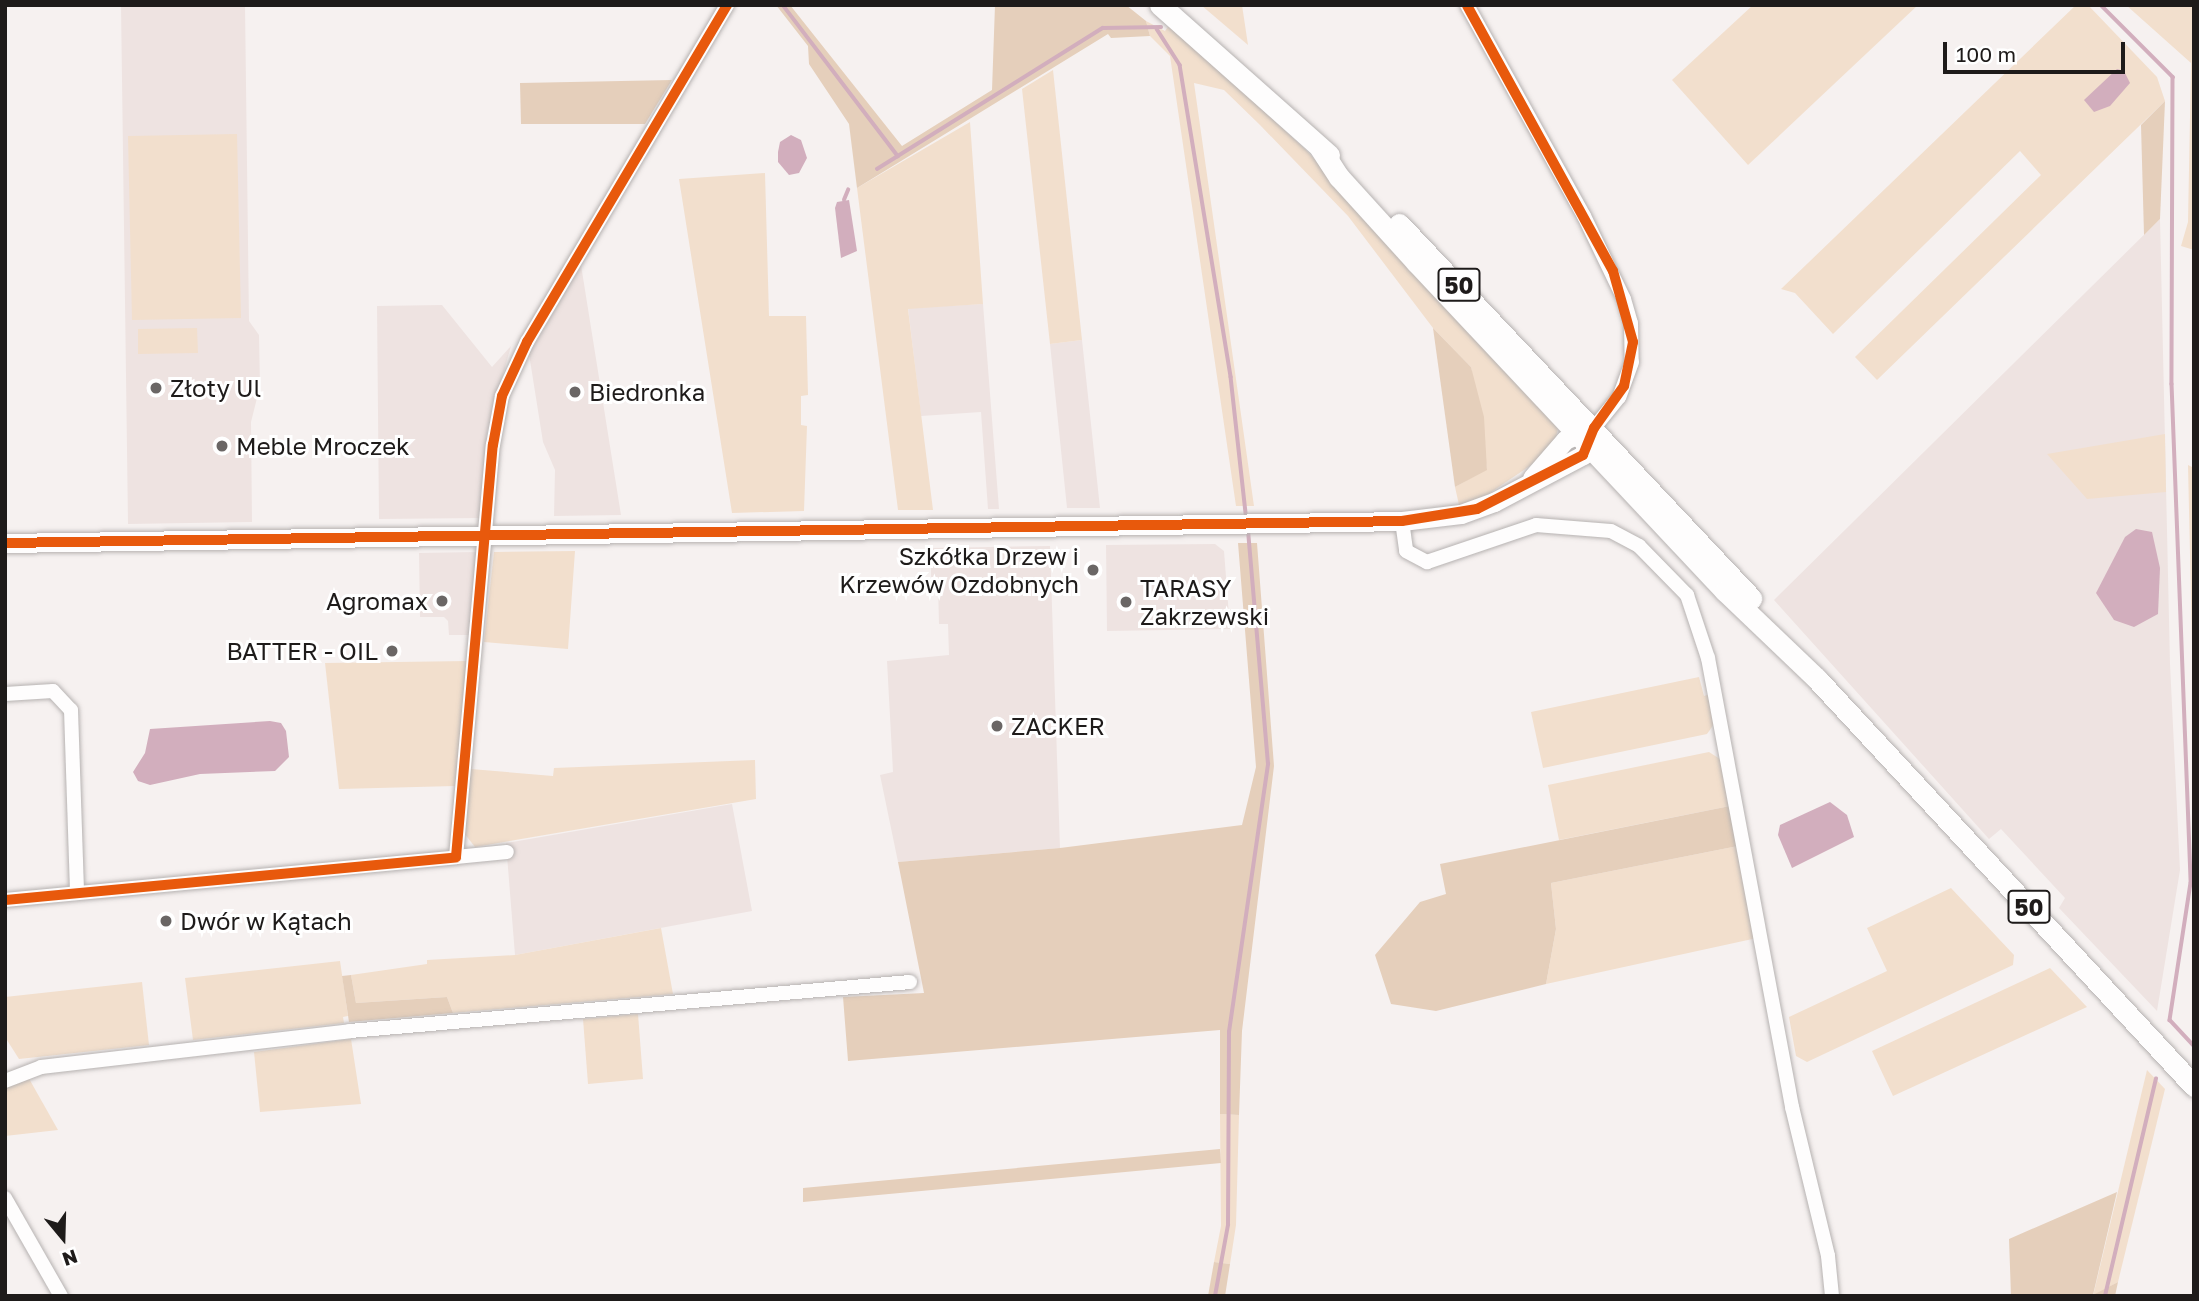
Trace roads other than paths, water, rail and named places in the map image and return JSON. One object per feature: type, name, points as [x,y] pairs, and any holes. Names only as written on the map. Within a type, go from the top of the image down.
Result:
[{"type":"main road","name":"50","points":[[1160,5],[1320,148],[1430,255],[1587,435],[1772,622],[1817,679],[2194,1086]]},
{"type":"street","points":[[456,857],[493,446],[507,382],[727,5]]},
{"type":"street","points":[[5,543],[1402,521],[1477,509],[1532,478],[1587,435],[1619,397],[1632,362],[1631,323],[1624,299],[1584,216],[1466,5]]},
{"type":"street","points":[[1402,521],[1406,551],[1427,562],[1536,525],[1611,530],[1639,546],[1687,595],[1708,658],[1792,1107],[1828,1256],[1832,1296]]},
{"type":"street","points":[[5,694],[53,691],[71,710],[77,893]]},
{"type":"street","points":[[5,900],[507,852]]},
{"type":"street","points":[[5,1081],[41,1067],[350,1031],[910,982]]},
{"type":"street","points":[[5,1198],[61,1296]]},
{"type":"waterway","points":[[783,5],[898,156]]},
{"type":"waterway","points":[[2101,5],[2173,77],[2172,384],[2191,883],[2170,1020],[2194,1046]]},
{"type":"waterway","points":[[877,169],[1103,28],[1161,27]]},
{"type":"waterway","points":[[1157,29],[1180,65],[1231,377],[1246,513]]},
{"type":"waterway","points":[[844,200],[848,190]]},
{"type":"waterway","points":[[1215,1296],[1228,1225],[1229,1032],[1268,764],[1248,532]]},
{"type":"waterway","points":[[2105,1296],[2156,1079]]},
{"type":"place","name":"Złoty Ul","points":[[156,388]]},
{"type":"place","name":"Biedronka","points":[[575,392]]},
{"type":"place","name":"Meble Mroczek","points":[[222,446]]},
{"type":"place","name":"Szkółka Drzew i Krzewów Ozdobnych","points":[[1093,570]]},
{"type":"place","name":"Agromax","points":[[442,601]]},
{"type":"place","name":"TARASY Zakrzewski","points":[[1126,602]]},
{"type":"place","name":"BATTER - OIL","points":[[392,651]]},
{"type":"place","name":"ZACKER","points":[[997,726]]},
{"type":"place","name":"Dwór w Kątach","points":[[166,921]]}]
